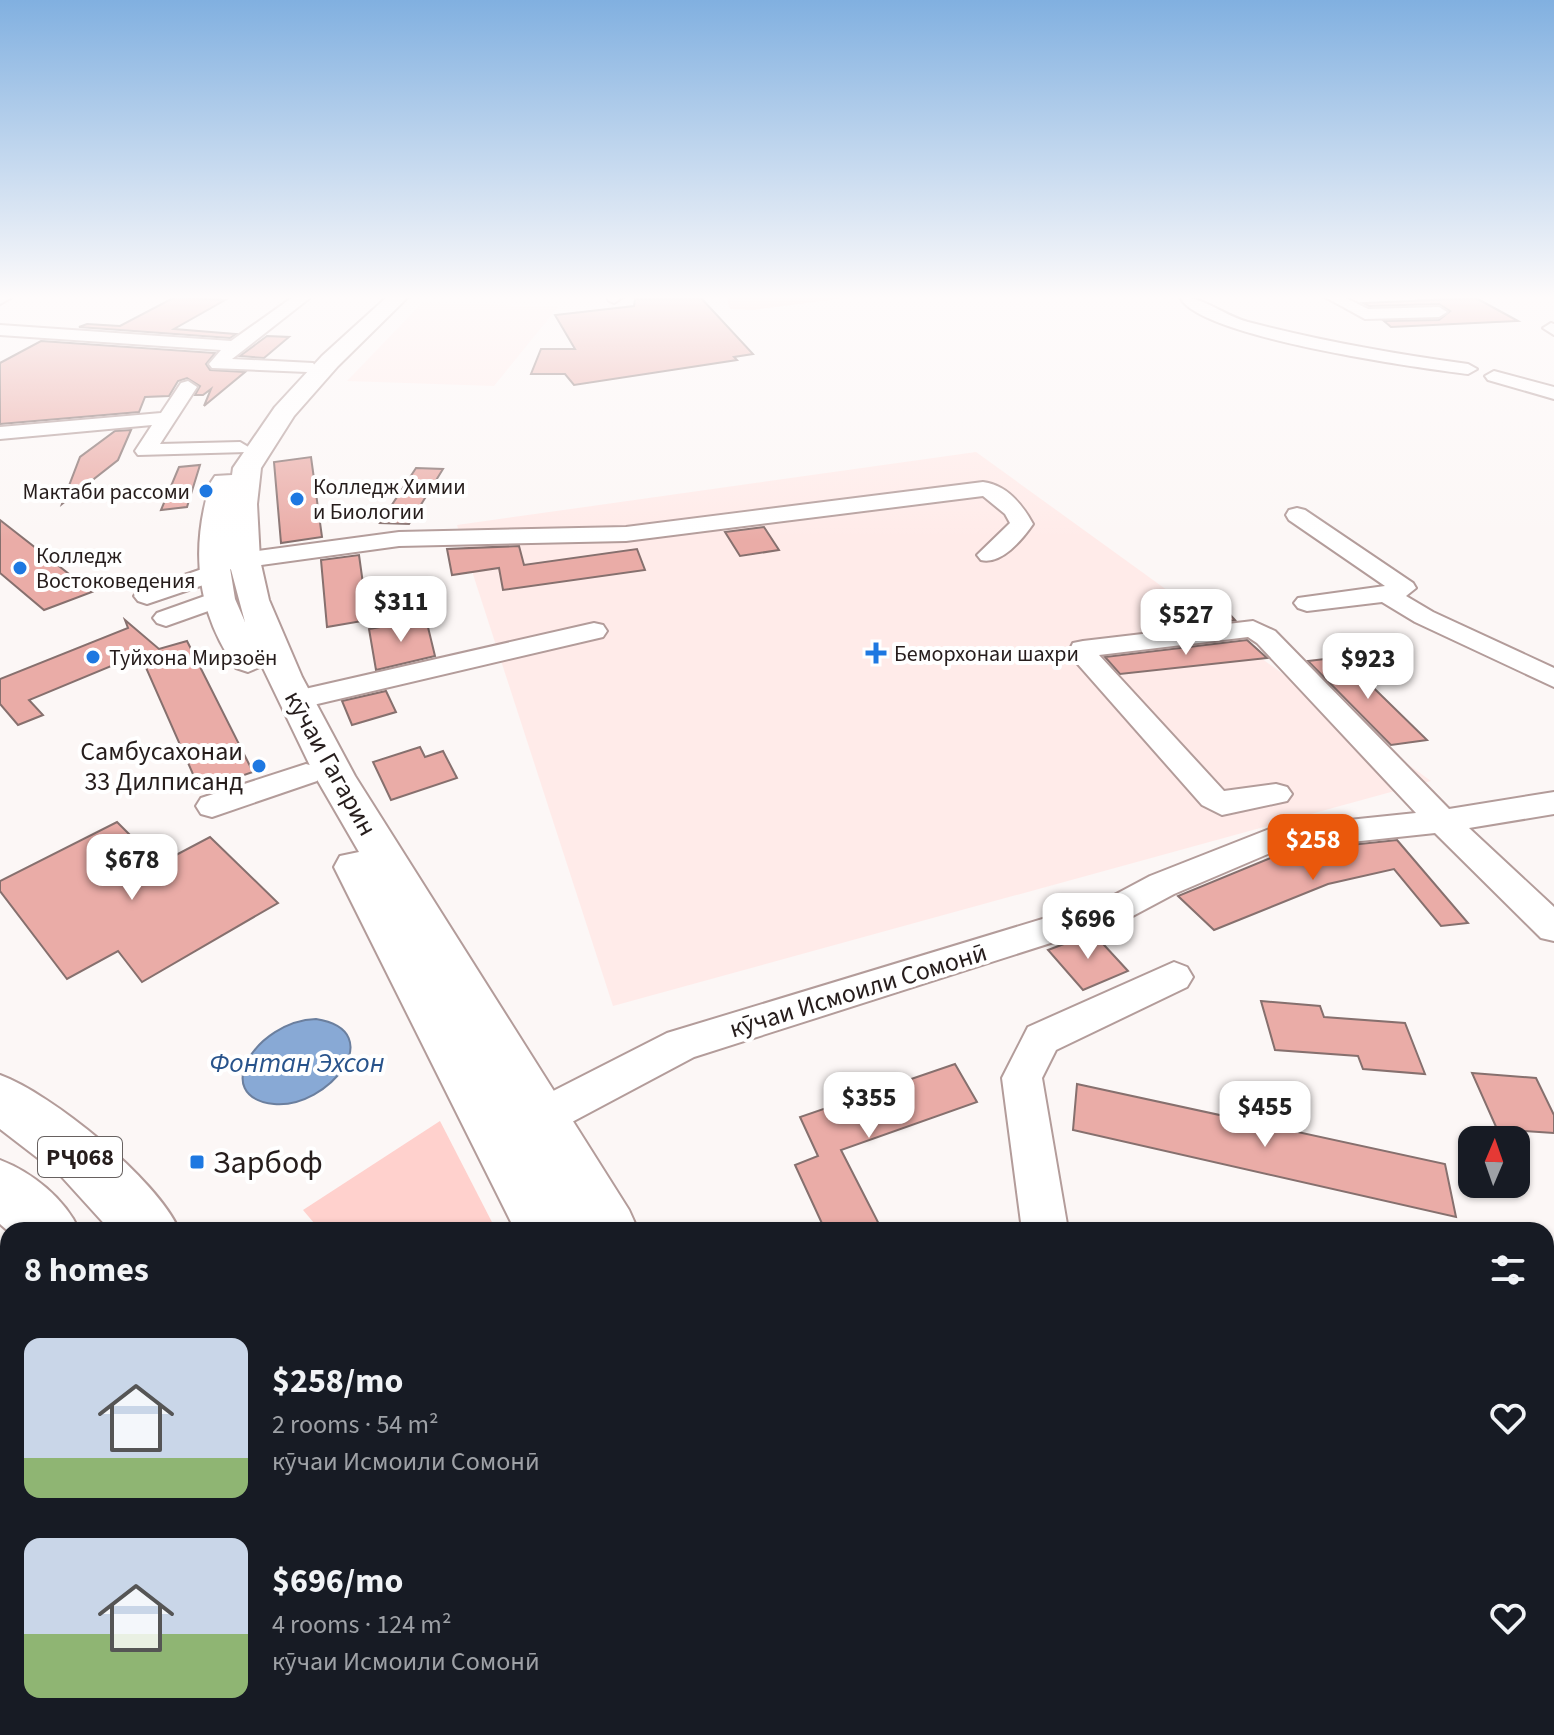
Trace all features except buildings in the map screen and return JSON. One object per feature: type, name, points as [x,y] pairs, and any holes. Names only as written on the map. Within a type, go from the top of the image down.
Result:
[{"type":"main road","name":"кӯчаи Гагарин","points":[[296,378],[269,406],[230,466],[216,510],[223,574],[306,774],[521,1128],[601,1222]]},
{"type":"main road","name":"кӯчаи Гагарин","points":[[223,574],[243,504],[247,468],[284,412],[315,378]]},
{"type":"main road","name":"кӯчаи Гагарин","points":[[223,574],[253,600],[296,700],[521,1128],[544,1222]]},
{"type":"main road","name":"РҶ068","points":[[0,1098],[81,1158],[141,1222]]},
{"type":"main road","name":"РҶ068","points":[[0,1186],[40,1222]]},
{"type":"street","points":[[1501,378],[1554,393]]},
{"type":"street","points":[[188,387],[145,451],[240,448]]},
{"type":"street","points":[[0,433],[168,418]]},
{"type":"street","points":[[691,524],[689,514],[697,509],[926,474]]},
{"type":"street","points":[[147,596],[223,574],[399,539],[626,534],[992,490],[1014,510],[1022,524],[989,555]]},
{"type":"street","points":[[1297,515],[1404,588],[1386,594],[1307,603]]},
{"type":"street","points":[[166,618],[223,574]]},
{"type":"street","points":[[1386,594],[1424,617],[1554,679]]},
{"type":"street","points":[[1276,794],[1222,804],[1213,798],[1082,653],[1083,649],[1253,629],[1266,637],[1442,821],[1554,928]]},
{"type":"street","points":[[296,700],[594,631]]},
{"type":"street","points":[[212,806],[306,774]]},
{"type":"street","name":"кӯчаи Исмоили Сомонӣ","points":[[521,1128],[681,1045],[1117,909],[1162,885],[1272,839],[1442,821],[1554,803]]},
{"type":"street","points":[[1044,1222],[1022,1078],[1042,1039],[1174,977]]},
{"type":"shaded area","points":[[350,378],[501,378],[494,386],[347,381]]},
{"type":"shaded area","name":"Беморхонаи шахри","points":[[976,452],[1431,781],[613,1006],[457,525]]},
{"type":"shaded area","points":[[440,1121],[492,1222],[313,1222],[303,1210]]},
{"type":"water","name":"Фонтан Эхсон","points":[[316,1019],[338,1026],[349,1038],[350,1052],[343,1068],[314,1095],[294,1102],[274,1104],[255,1098],[245,1088],[243,1075],[248,1060],[259,1045],[275,1032],[294,1023]]},
{"type":"place","name":"Мактаби рассоми","points":[[206,491]]},
{"type":"place","name":"Колледж Химии и Биологии","points":[[297,499]]},
{"type":"place","name":"Колледж Востоковедения","points":[[20,568]]},
{"type":"place","name":"Беморхонаи шахри","points":[[876,653]]},
{"type":"place","name":"Туйхона Мирзоён","points":[[93,657]]},
{"type":"place","name":"Самбусахонаи 33 Дилписанд","points":[[259,766]]},
{"type":"place","name":"Зарбоф","points":[[197,1162]]}]
